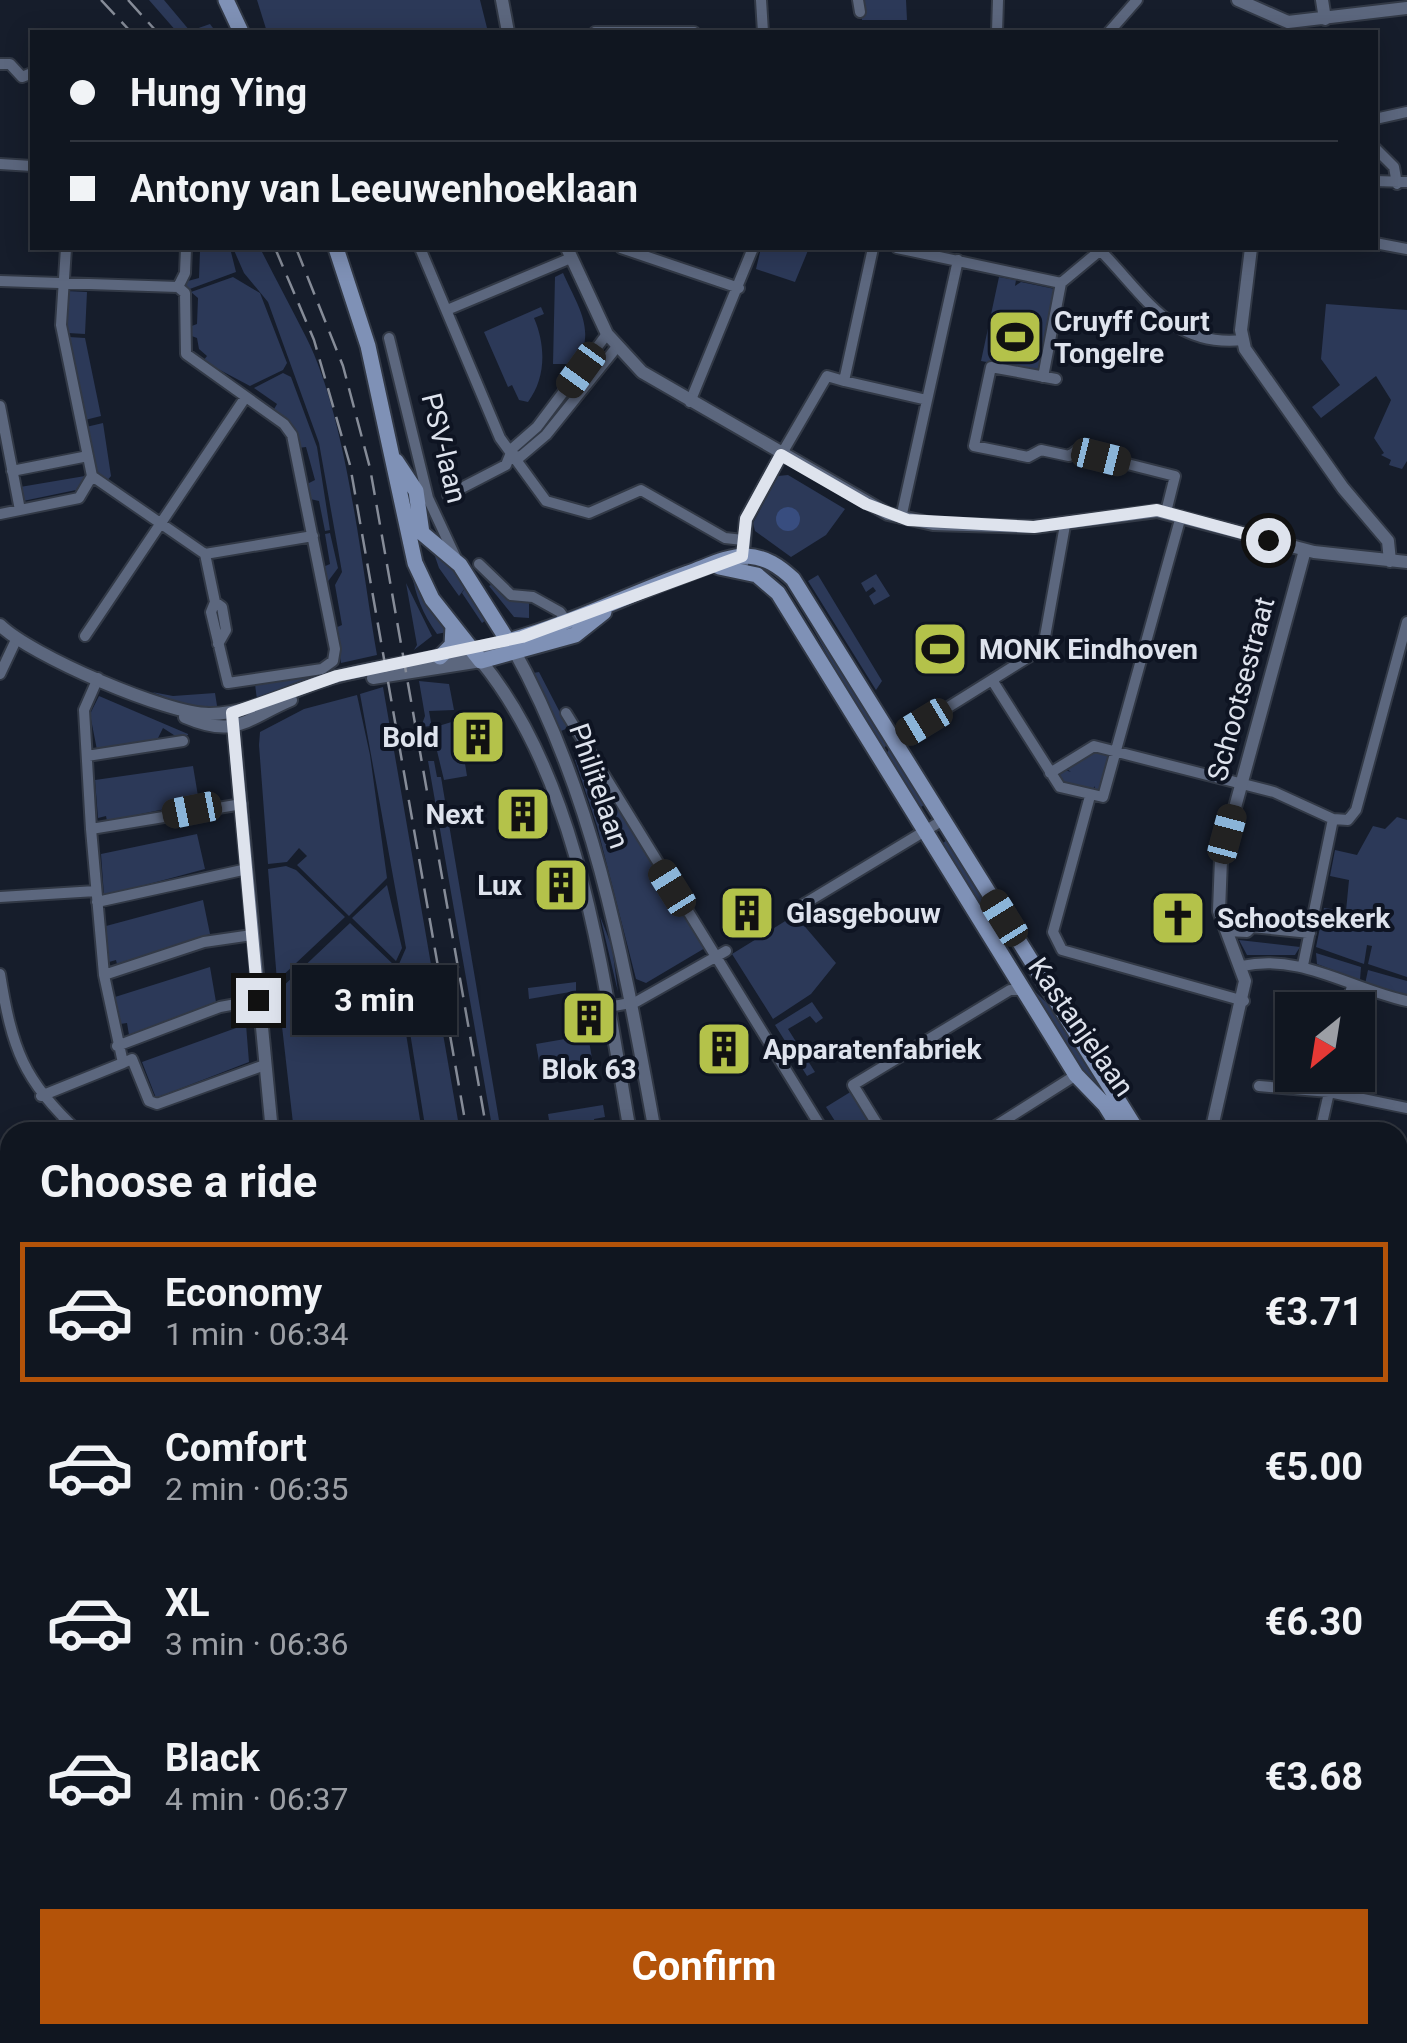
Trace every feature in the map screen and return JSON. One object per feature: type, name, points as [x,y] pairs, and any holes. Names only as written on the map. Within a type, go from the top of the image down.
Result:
[{"type":"main road","points":[[226,0],[240,30]]},
{"type":"main road","points":[[238,0],[250,30]]},
{"type":"main road","name":"PSV-laan","points":[[337,250],[368,346],[396,461],[415,563],[452,626],[493,652]]},
{"type":"main road","name":"PSV-laan","points":[[396,461],[416,491],[422,532],[460,565],[493,652]]},
{"type":"main road","points":[[493,652],[572,629],[623,597],[742,555]]},
{"type":"main road","name":"Kastanjelaan","points":[[742,555],[768,560],[793,579],[1132,1122]]},
{"type":"main road","name":"Kastanjelaan","points":[[742,555],[778,594],[1076,1075],[1116,1122]]},
{"type":"main road","points":[[440,657],[452,644],[452,626]]},
{"type":"street","points":[[502,0],[508,30]]},
{"type":"street","points":[[761,0],[762,30]]},
{"type":"street","points":[[997,30],[998,0]]},
{"type":"street","points":[[1111,30],[1137,0]]},
{"type":"street","points":[[1238,0],[1277,27],[1407,8]]},
{"type":"street","points":[[1322,0],[1325,19]]},
{"type":"street","points":[[0,64],[10,64],[22,77],[30,74]]},
{"type":"street","points":[[1378,117],[1407,112]]},
{"type":"street","points":[[1378,151],[1394,167],[1402,183]]},
{"type":"street","points":[[0,164],[30,166]]},
{"type":"street","points":[[1378,244],[1407,249]]},
{"type":"street","points":[[0,514],[79,498],[92,476],[61,325],[66,250]]},
{"type":"street","points":[[178,287],[186,250]]},
{"type":"street","points":[[421,250],[500,438],[551,504],[589,513],[640,490],[725,538],[742,555]]},
{"type":"street","points":[[627,250],[739,288]]},
{"type":"street","points":[[690,402],[752,250]]},
{"type":"street","points":[[844,381],[872,250]]},
{"type":"street","points":[[907,250],[1061,283]]},
{"type":"street","points":[[1042,377],[1061,283],[1099,250]]},
{"type":"street","points":[[1103,250],[1183,333],[1203,340],[1242,340]]},
{"type":"street","points":[[1252,250],[1242,340],[1266,382],[1388,542],[1390,560]]},
{"type":"street","points":[[447,310],[571,251],[607,334],[616,348],[648,377],[866,504],[901,518],[933,524],[1065,525],[1141,512],[1166,512],[1305,550],[1407,562]]},
{"type":"street","points":[[901,518],[958,260]]},
{"type":"street","points":[[0,281],[178,287],[186,293],[186,354],[289,429],[335,649],[328,666],[232,685],[224,677],[205,554]]},
{"type":"street","points":[[514,455],[520,457],[546,435],[607,334]]},
{"type":"street","name":"PSV-laan","points":[[389,338],[428,498],[460,565]]},
{"type":"street","points":[[570,394],[616,348]]},
{"type":"street","points":[[1056,379],[990,367],[974,446],[1028,457],[1041,450],[1068,456],[1076,452],[1175,476],[1166,512]]},
{"type":"street","points":[[742,555],[748,515],[827,376],[927,400]]},
{"type":"street","points":[[85,636],[245,398]]},
{"type":"street","points":[[0,406],[20,510]]},
{"type":"street","points":[[448,495],[506,464],[514,455]]},
{"type":"street","points":[[12,472],[88,456]]},
{"type":"street","points":[[92,476],[205,554],[313,536]]},
{"type":"street","points":[[993,680],[1060,787],[1101,798],[1118,752],[1181,516]]},
{"type":"street","points":[[894,741],[1044,647],[1065,525]]},
{"type":"street","name":"Schootsestraat","points":[[1214,1122],[1244,1001],[1242,966],[1219,911],[1218,879],[1240,784],[1305,550]]},
{"type":"street","points":[[480,564],[499,578],[511,594],[527,594],[560,612],[572,629]]},
{"type":"street","points":[[1050,774],[1094,746],[1285,796],[1333,820],[1346,821],[1355,813],[1403,649],[1407,622]]},
{"type":"street","points":[[0,625],[16,640],[142,696],[189,712],[234,720],[338,685],[493,652]]},
{"type":"street","points":[[0,674],[16,640]]},
{"type":"street","points":[[234,720],[337,676],[440,657],[493,652]]},
{"type":"street","name":"Philitelaan","points":[[493,652],[568,762],[595,846],[632,1003],[653,1122]]},
{"type":"street","name":"Philitelaan","points":[[493,652],[546,770],[574,863],[608,1006],[628,1122]]},
{"type":"street","points":[[98,678],[84,710],[91,829],[104,975],[116,1046],[123,1063]]},
{"type":"street","points":[[566,713],[721,955],[818,1122]]},
{"type":"street","points":[[234,720],[262,1066],[270,1122]]},
{"type":"street","points":[[87,756],[183,741]]},
{"type":"street","points":[[546,770],[568,762]]},
{"type":"street","points":[[1090,796],[1053,935],[1066,953],[1244,1001]]},
{"type":"street","points":[[91,829],[242,804]]},
{"type":"street","points":[[799,907],[943,820]]},
{"type":"street","points":[[1303,965],[1333,820]]},
{"type":"street","points":[[0,898],[96,896],[247,869]]},
{"type":"street","points":[[1226,931],[1247,932],[1252,927],[1310,933]]},
{"type":"street","points":[[104,975],[204,942],[252,935]]},
{"type":"street","points":[[608,1006],[632,1003],[721,955]]},
{"type":"street","points":[[1242,966],[1303,965],[1352,986],[1407,1001]]},
{"type":"street","points":[[0,974],[14,1045],[42,1096],[65,1120]]},
{"type":"street","points":[[1350,992],[1352,986]]},
{"type":"street","points":[[876,1122],[853,1086],[1010,990],[1024,990]]},
{"type":"street","points":[[116,1046],[220,1007],[258,1000]]},
{"type":"street","points":[[0,1047],[14,1045]]},
{"type":"street","points":[[42,1096],[132,1059],[149,1101],[157,1104],[262,1066]]},
{"type":"street","points":[[1002,1122],[1076,1075]]},
{"type":"street","points":[[1258,1086],[1275,1087]]},
{"type":"street","points":[[1322,1122],[1329,1092],[1407,1108]]},
{"type":"shaded area","points":[[149,0],[164,0],[189,30],[175,30]]},
{"type":"shaded area","points":[[257,0],[480,0],[488,30],[266,30]]},
{"type":"shaded area","points":[[860,0],[906,0],[907,20],[862,20]]},
{"type":"shaded area","points":[[210,24],[214,30],[193,30]]},
{"type":"shaded area","points":[[230,250],[236,272],[187,290],[184,282],[199,278],[200,251]]},
{"type":"shaded area","points":[[234,250],[261,250],[320,370],[351,492],[377,655],[341,663],[335,628],[342,625],[335,585],[342,572],[319,443],[268,302],[244,273]]},
{"type":"shaded area","points":[[761,250],[808,250],[795,282],[756,269]]},
{"type":"shaded area","points":[[563,273],[585,330],[582,352],[575,364],[553,364],[555,277]]},
{"type":"shaded area","points":[[233,277],[260,293],[287,363],[283,370],[250,386],[203,361],[207,356],[199,349],[197,338],[189,335],[189,327],[197,324],[198,298],[191,292]]},
{"type":"shaded area","points":[[999,277],[1016,280],[1015,286],[1021,282],[1055,289],[1039,371],[981,361]]},
{"type":"shaded area","points":[[66,291],[87,292],[85,334],[68,333]]},
{"type":"shaded area","points":[[1326,304],[1407,310],[1407,461],[1402,469],[1389,465],[1391,460],[1381,455],[1384,453],[1374,438],[1391,400],[1376,376],[1321,418],[1312,407],[1340,385],[1321,359]]},
{"type":"shaded area","points":[[541,307],[544,314],[534,318],[541,340],[541,372],[528,402],[519,400],[512,385],[508,387],[484,332]]},
{"type":"shaded area","points":[[69,337],[85,338],[101,416],[85,420]]},
{"type":"shaded area","points":[[283,373],[291,377],[317,447],[330,530],[325,531],[319,501],[310,499],[307,484],[315,480],[306,447],[298,448],[290,422],[273,411],[277,404],[254,388]]},
{"type":"shaded area","points":[[103,423],[111,476],[106,482],[94,471],[86,427]]},
{"type":"shaded area","points":[[788,475],[845,509],[826,535],[791,557],[755,531],[753,523],[778,476]]},
{"type":"shaded area","points":[[85,476],[76,490],[23,501],[20,487]]},
{"type":"shaded area","points":[[788,507],[797,510],[797,528],[788,531],[779,528],[776,519],[779,510]]},
{"type":"shaded area","points":[[330,533],[338,568],[326,584],[323,567],[330,564],[325,534]]},
{"type":"shaded area","points":[[431,545],[449,558],[486,620],[482,623],[462,593],[466,587],[459,596],[439,568]]},
{"type":"shaded area","points":[[411,571],[447,632],[437,634],[427,619]]},
{"type":"shaded area","points":[[876,574],[890,596],[874,605],[869,596],[876,591],[873,587],[866,592],[861,583]]},
{"type":"shaded area","points":[[818,575],[882,681],[876,690],[808,581]]},
{"type":"shaded area","points":[[406,583],[432,636],[414,650],[417,645]]},
{"type":"shaded area","points":[[494,583],[529,601],[529,618],[514,617],[489,586]]},
{"type":"shaded area","points":[[811,625],[815,625],[890,739],[881,754]]},
{"type":"shaded area","points":[[323,671],[333,673],[257,700],[255,684]]},
{"type":"shaded area","points":[[539,672],[568,728],[561,731],[533,673]]},
{"type":"shaded area","points":[[419,681],[449,684],[454,710],[429,711],[432,728],[458,720],[467,776],[444,780],[431,726],[421,727],[425,716]]},
{"type":"shaded area","points":[[383,687],[458,1122],[424,1122],[399,964],[406,948],[360,694]]},
{"type":"shaded area","points":[[152,692],[173,696],[215,693],[218,712],[187,706]]},
{"type":"shaded area","points":[[357,695],[370,755],[387,878],[349,916],[297,865],[307,856],[299,848],[287,862],[268,864],[259,745],[260,732],[304,709]]},
{"type":"shaded area","points":[[99,696],[188,735],[177,737],[163,728],[157,740],[97,750],[90,714]]},
{"type":"shaded area","points":[[891,745],[927,803],[915,811],[886,755]]},
{"type":"shaded area","points":[[1091,751],[1110,756],[1099,792],[1094,793],[1095,786],[1091,792],[1065,785],[1059,775],[1062,769],[1071,772],[1064,767],[1071,767]]},
{"type":"shaded area","points":[[585,755],[705,948],[646,983],[636,979],[597,826],[575,760]]},
{"type":"shaded area","points":[[428,761],[434,761],[437,777],[441,777],[499,1122],[491,1122]]},
{"type":"shaded area","points":[[193,766],[199,802],[107,821],[106,816],[98,818],[95,780]]},
{"type":"shaded area","points":[[1397,817],[1407,820],[1407,977],[1368,964],[1372,946],[1367,945],[1364,964],[1316,947],[1324,908],[1346,911],[1349,880],[1330,876],[1335,850],[1357,855],[1373,826],[1385,829]]},
{"type":"shaded area","points":[[197,834],[205,869],[104,896],[101,854]]},
{"type":"shaded area","points":[[950,838],[998,920],[995,925],[990,926],[940,845]]},
{"type":"shaded area","points":[[286,866],[296,870],[345,917],[277,981],[268,869]]},
{"type":"shaded area","points":[[387,885],[402,948],[396,961],[352,918]]},
{"type":"shaded area","points":[[203,900],[210,934],[117,964],[116,960],[109,962],[106,926]]},
{"type":"shaded area","points":[[795,915],[836,963],[811,994],[773,1019],[732,954]]},
{"type":"shaded area","points":[[600,916],[612,947],[618,992]]},
{"type":"shaded area","points":[[350,923],[395,966],[420,1122],[293,1122],[278,991]]},
{"type":"shaded area","points":[[1239,940],[1300,947],[1295,955],[1247,955]]},
{"type":"shaded area","points":[[1316,953],[1361,967],[1360,980],[1317,964]]},
{"type":"shaded area","points":[[210,967],[216,1002],[129,1035],[127,1023],[120,1024],[115,997]]},
{"type":"shaded area","points":[[1368,970],[1407,981],[1407,995],[1365,984]]},
{"type":"shaded area","points":[[1024,981],[1048,1004],[1108,1101],[1088,1086]]},
{"type":"shaded area","points":[[576,982],[576,991],[529,999],[528,988]]},
{"type":"shaded area","points":[[812,1002],[823,1018],[816,1023],[810,1016],[788,1029],[815,1072],[807,1076],[775,1025]]},
{"type":"shaded area","points":[[233,1012],[245,1012],[249,1062],[156,1098],[142,1062],[236,1028]]},
{"type":"shaded area","points":[[588,1035],[593,1064],[541,1073],[536,1044]]},
{"type":"shaded area","points":[[852,1091],[871,1122],[836,1122],[826,1107]]},
{"type":"shaded area","points":[[603,1105],[605,1117],[594,1122],[549,1122],[548,1114]]},
{"type":"railway","points":[[101,0],[129,30]]},
{"type":"railway","points":[[128,0],[155,30]]},
{"type":"railway","points":[[276,250],[314,340],[350,465],[465,1122]]},
{"type":"railway","points":[[297,250],[343,366],[370,468],[485,1122]]},
{"type":"place","name":"Cruyff Court Tongelre","points":[[1015,337]]},
{"type":"place","name":"MONK Eindhoven","points":[[940,649]]},
{"type":"place","name":"Bold","points":[[478,737]]},
{"type":"place","name":"Next","points":[[523,814]]},
{"type":"place","name":"Lux","points":[[561,885]]},
{"type":"place","name":"Glasgebouw","points":[[747,913]]},
{"type":"place","name":"Schootsekerk","points":[[1178,918]]},
{"type":"place","name":"Blok 63","points":[[589,1018]]},
{"type":"place","name":"Apparatenfabriek","points":[[724,1049]]},
{"type":"route","points":[[258,1000],[238,742],[232,713],[337,676],[491,646],[568,623],[623,597],[742,556],[746,519],[781,455],[866,504],[908,520],[1034,527],[1157,510],[1268,540]]}]
